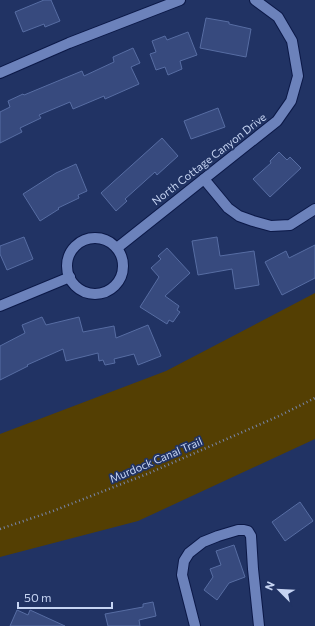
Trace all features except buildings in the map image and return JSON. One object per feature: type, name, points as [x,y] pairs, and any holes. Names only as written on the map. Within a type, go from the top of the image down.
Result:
[{"type":"street","points":[[0,73],[69,43],[180,0]]},
{"type":"street","name":"North Cottage Canyon Drive","points":[[117,248],[277,121],[291,101],[298,76],[292,41],[278,17],[255,0]]},
{"type":"street","points":[[204,179],[228,208],[239,216],[271,226],[290,225],[315,209]]},
{"type":"street","points":[[102,238],[117,248],[122,256],[122,274],[117,283],[110,289],[101,293],[92,293],[83,290],[75,285],[70,277],[68,260],[72,251],[77,245],[85,240],[102,238]]},
{"type":"street","points":[[0,306],[70,277]]},
{"type":"street","points":[[195,626],[182,575],[184,561],[189,553],[204,542],[238,530],[244,530],[248,531],[252,536],[253,569],[259,626]]},
{"type":"path","name":"Murdock Canal Trail","points":[[0,529],[53,511],[147,474],[279,416],[315,398]]},
{"type":"shaded area","points":[[315,293],[315,439],[138,521],[0,557],[0,434],[166,371]]}]
